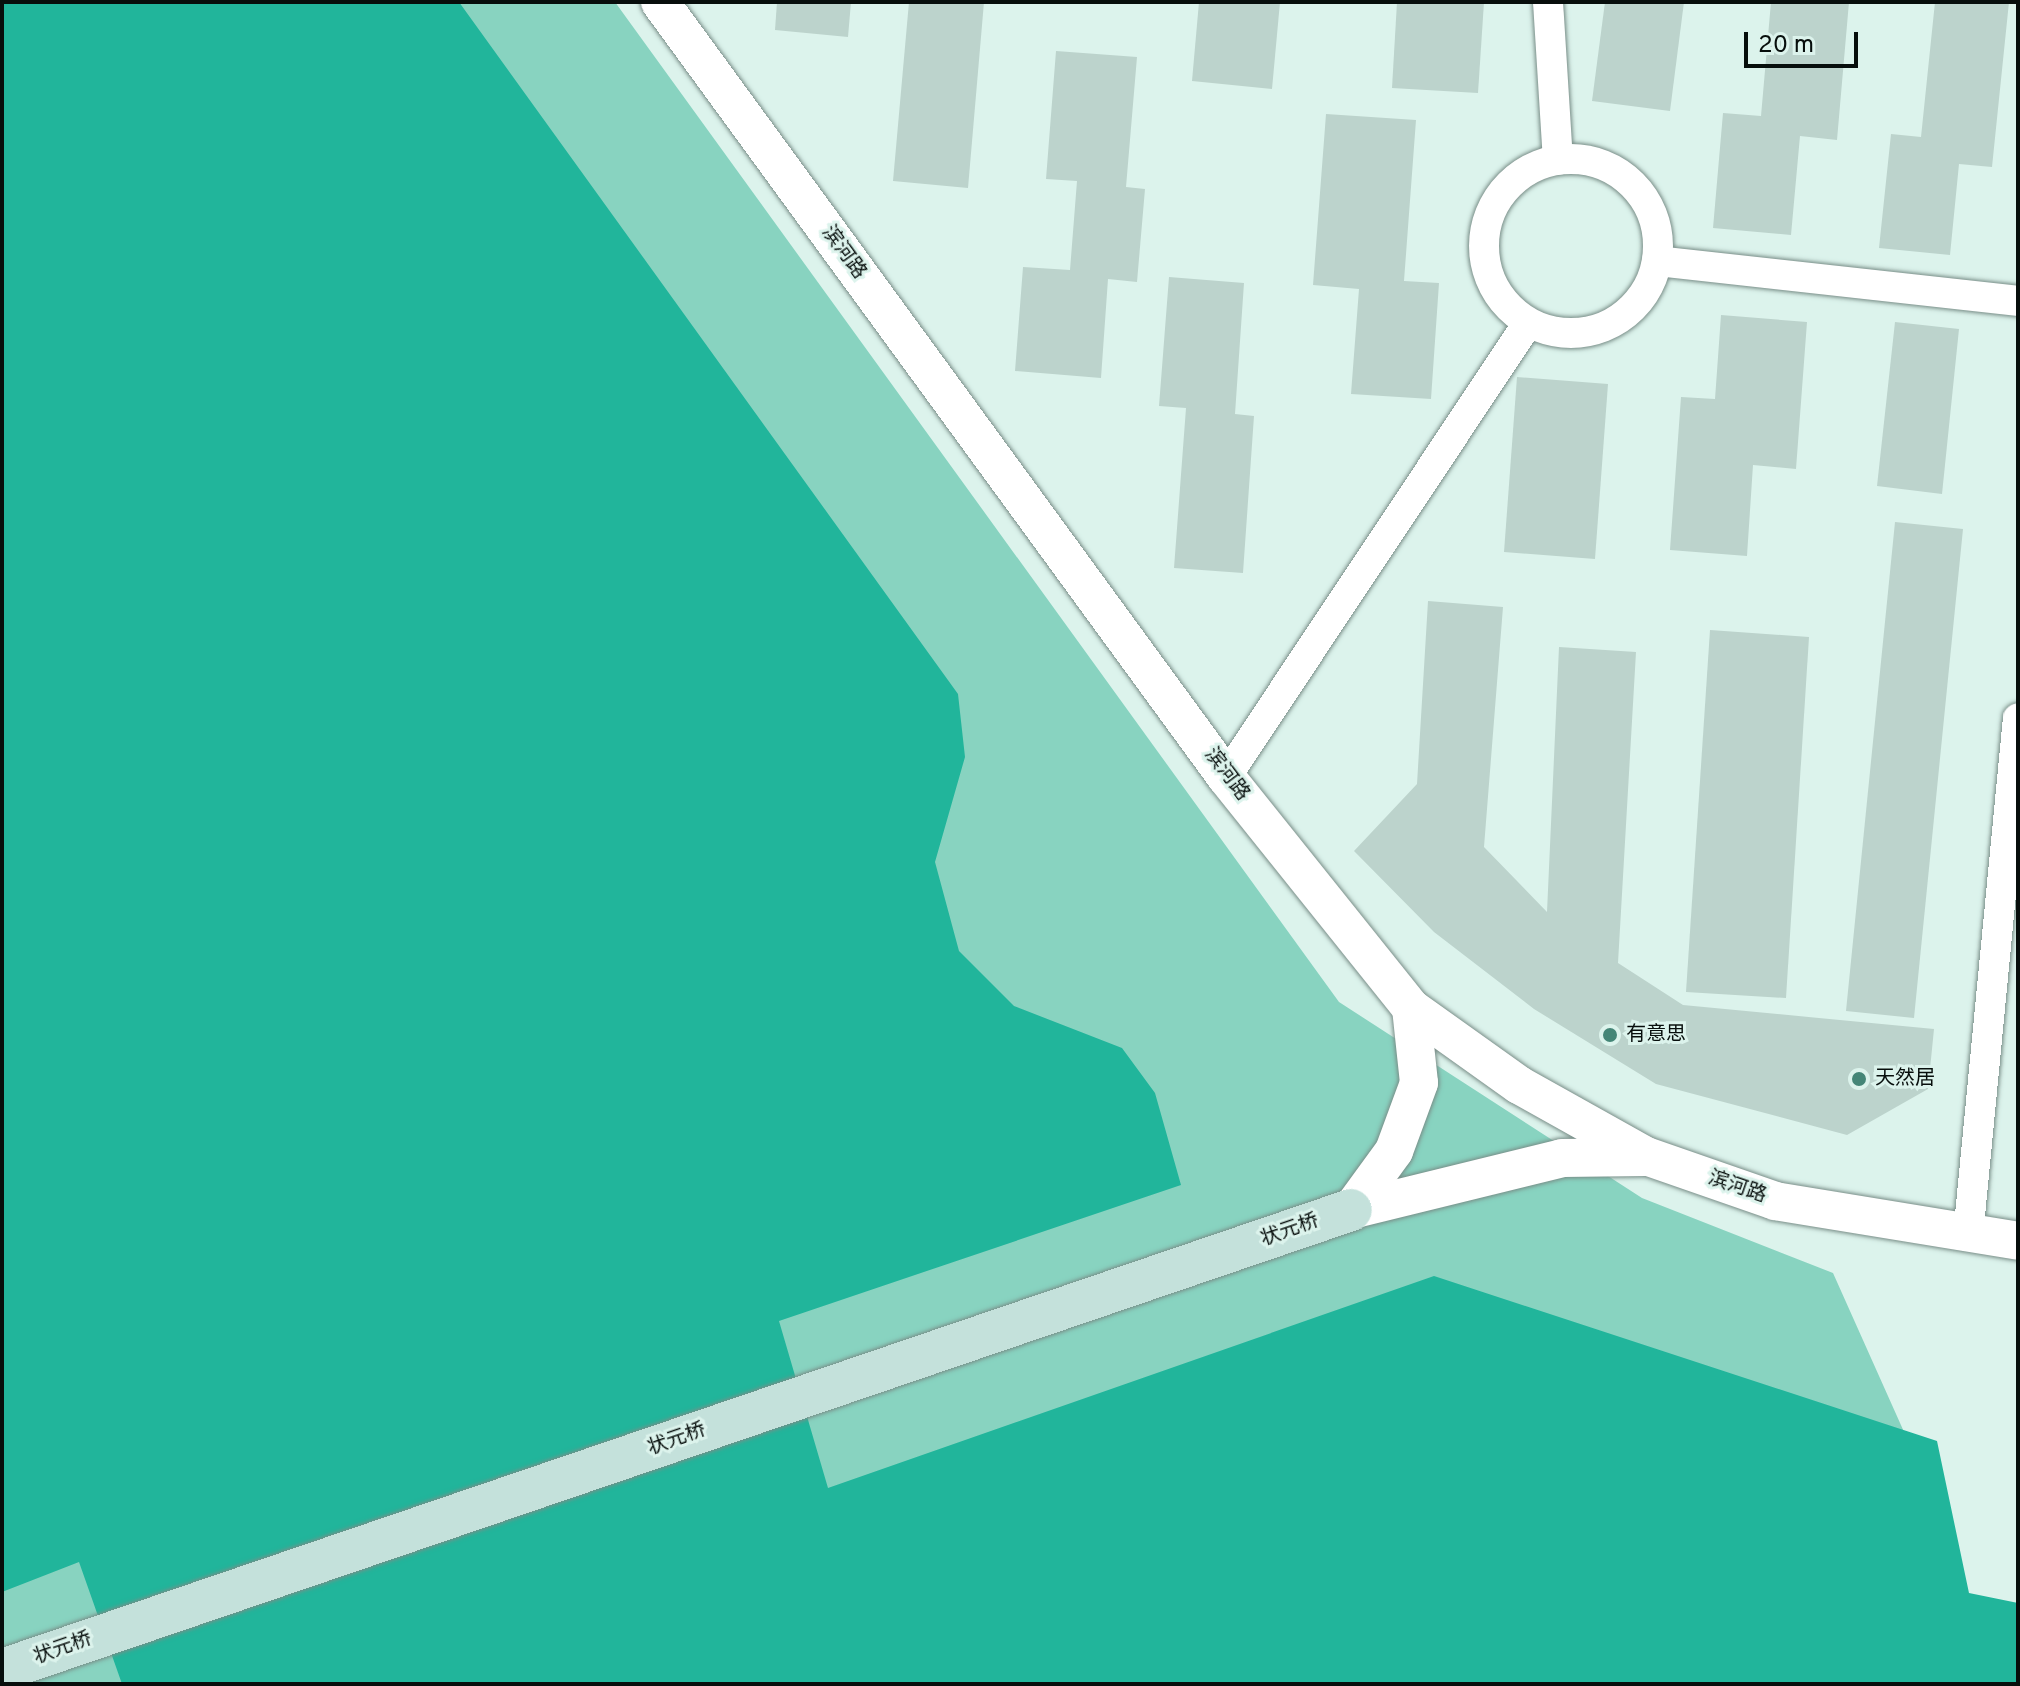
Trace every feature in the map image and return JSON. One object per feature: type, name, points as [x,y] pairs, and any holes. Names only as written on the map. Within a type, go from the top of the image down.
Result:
[{"type":"main road","name":"状元桥","points":[[2,1670],[1351,1210]]},
{"type":"street","name":"滨河路","points":[[660,2],[1226,777],[1411,1008],[1519,1085],[1646,1156],[1775,1201],[1968,1236],[2018,1241]]},
{"type":"street","points":[[1548,2],[1558,160]]},
{"type":"street","points":[[1558,160],[1601,163],[1628,178],[1647,202],[1657,261],[1631,309],[1609,325],[1582,333],[1528,323],[1491,281],[1485,227],[1516,177],[1558,160]]},
{"type":"street","points":[[1657,261],[2018,301]]},
{"type":"street","points":[[1226,777],[1528,323]]},
{"type":"street","points":[[1968,1236],[2018,718]]},
{"type":"street","points":[[1351,1210],[1394,1151],[1419,1083],[1411,1008]]},
{"type":"street","points":[[1351,1210],[1562,1158],[1646,1156]]},
{"type":"shaded area","points":[[2,2],[615,2],[1339,1002],[1642,1198],[1833,1273],[1913,1452],[1150,1684],[2,1684]]},
{"type":"shaded area","points":[[2,2],[459,2],[958,694],[965,757],[935,862],[959,951],[1014,1006],[1122,1048],[1155,1093],[1181,1185],[779,1321],[828,1488],[1434,1276],[1937,1441],[1969,1593],[2018,1603],[2018,1684],[122,1684],[79,1562],[2,1592]]},
{"type":"building","points":[[777,2],[851,2],[848,37],[775,30]]},
{"type":"building","points":[[909,2],[984,2],[968,188],[893,181]]},
{"type":"building","points":[[1199,2],[1280,2],[1272,89],[1192,81]]},
{"type":"building","points":[[1397,2],[1484,2],[1478,93],[1392,88]]},
{"type":"building","points":[[1605,2],[1684,2],[1670,111],[1592,101]]},
{"type":"building","points":[[1771,2],[1849,2],[1837,140],[1800,136],[1791,235],[1713,228],[1723,113],[1761,116]]},
{"type":"building","points":[[1935,2],[2009,2],[1992,167],[1959,164],[1950,255],[1879,248],[1891,134],[1921,137]]},
{"type":"building","points":[[1056,51],[1137,57],[1126,187],[1145,189],[1137,282],[1108,279],[1101,378],[1015,371],[1023,267],[1070,270],[1077,181],[1046,179]]},
{"type":"building","points":[[1326,114],[1416,120],[1404,281],[1439,283],[1431,399],[1351,394],[1359,289],[1313,285]]},
{"type":"building","points":[[1169,277],[1244,283],[1235,414],[1254,416],[1243,573],[1174,568],[1186,408],[1159,406]]},
{"type":"building","points":[[1721,315],[1807,322],[1796,469],[1753,465],[1747,556],[1670,550],[1681,397],[1715,399]]},
{"type":"building","points":[[1895,322],[1959,329],[1942,494],[1877,486]]},
{"type":"building","points":[[1517,377],[1608,384],[1595,559],[1504,552]]},
{"type":"building","points":[[1895,522],[1963,529],[1914,1018],[1846,1011]]},
{"type":"building","points":[[1428,601],[1503,607],[1484,847],[1547,912],[1559,647],[1636,652],[1618,963],[1683,1005],[1934,1029],[1928,1089],[1847,1135],[1656,1084],[1534,1009],[1434,932],[1354,851],[1417,784]]},
{"type":"building","points":[[1710,630],[1809,637],[1786,998],[1686,992]]},
{"type":"place","name":"有意思","points":[[1610,1035]]},
{"type":"place","name":"天然居","points":[[1859,1079]]}]
